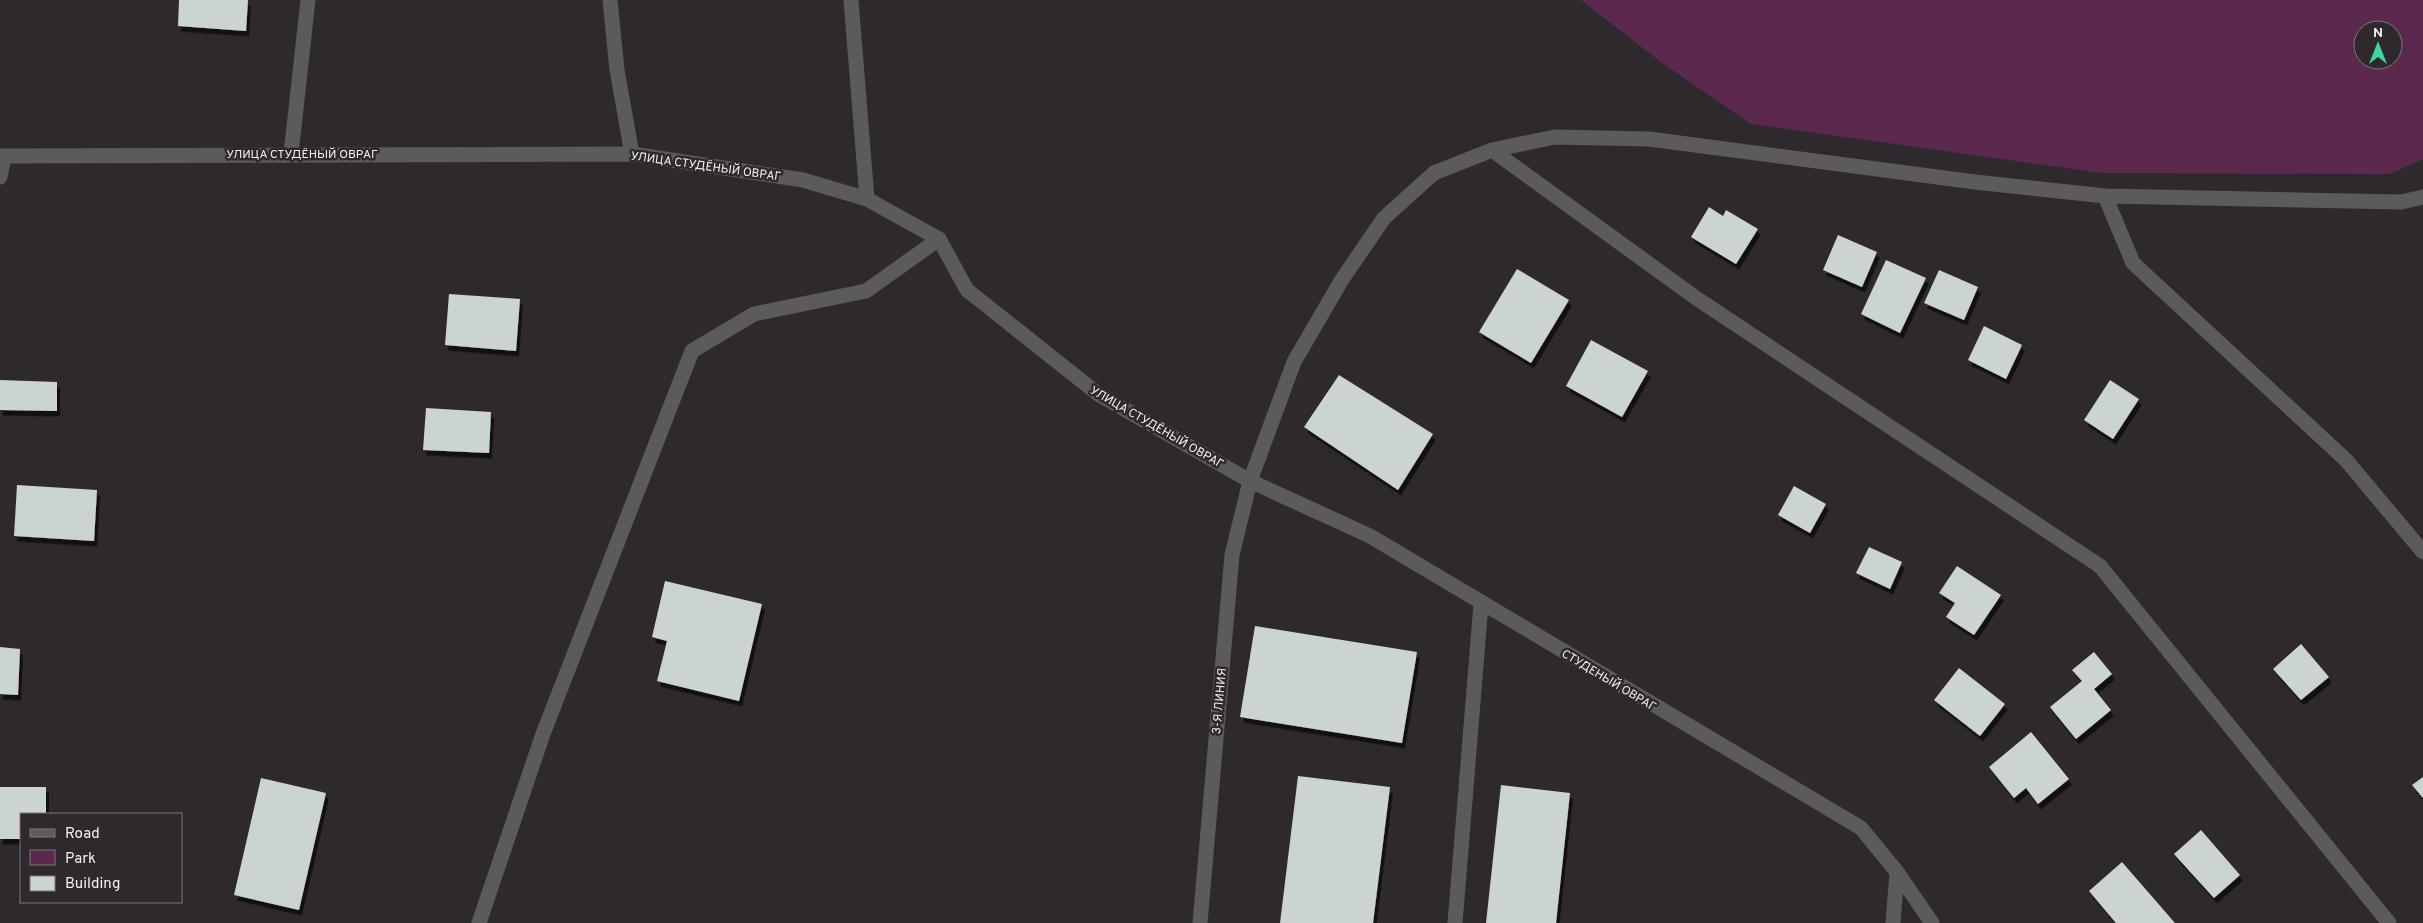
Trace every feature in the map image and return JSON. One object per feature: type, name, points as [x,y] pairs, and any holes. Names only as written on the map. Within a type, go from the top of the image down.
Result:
[{"type":"street","points":[[291,154],[308,0]]},
{"type":"street","points":[[610,0],[617,70],[632,154]]},
{"type":"street","points":[[851,0],[867,199]]},
{"type":"street","name":"3-Я ЛИНИЯ","points":[[1200,923],[1232,555],[1250,480],[1294,362],[1341,281],[1384,218],[1434,173],[1492,150],[1555,137],[1649,139],[1975,182],[2105,196],[2401,202],[2423,197]]},
{"type":"street","points":[[1492,150],[1696,298],[2100,566],[2389,923]]},
{"type":"street","name":"УЛИЦА СТУДЁНЫЙ ОВРАГ","points":[[2,156],[632,154],[803,180],[867,199],[939,239],[967,290],[1098,394],[1250,480]]},
{"type":"street","points":[[0,177],[2,156]]},
{"type":"street","points":[[2105,196],[2133,262],[2346,460],[2423,552]]},
{"type":"street","points":[[479,923],[543,734],[692,351],[754,314],[866,291],[939,239]]},
{"type":"street","name":"СТУДЕНЫЙ ОВРАГ","points":[[1250,480],[1370,536],[1480,604],[1861,828],[1897,872],[1932,923]]},
{"type":"street","points":[[1455,923],[1480,604]]},
{"type":"street","points":[[1893,923],[1897,872]]},
{"type":"green space","points":[[1581,0],[2423,0],[2423,159],[2390,174],[2102,173],[1751,124],[1662,63]]},
{"type":"building","points":[[179,0],[248,0],[246,31],[178,26]]},
{"type":"building","points":[[1709,207],[1723,216],[1726,210],[1758,229],[1736,264],[1691,237]]},
{"type":"building","points":[[1838,235],[1877,252],[1862,287],[1823,270]]},
{"type":"building","points":[[1886,260],[1926,278],[1900,333],[1861,314]]},
{"type":"building","points":[[1517,269],[1569,300],[1531,363],[1479,332]]},
{"type":"building","points":[[1939,270],[1978,287],[1964,320],[1924,303]]},
{"type":"building","points":[[449,294],[520,299],[516,351],[445,345]]},
{"type":"building","points":[[1984,326],[2022,345],[2006,379],[1968,360]]},
{"type":"building","points":[[1591,340],[1648,371],[1622,417],[1566,386]]},
{"type":"building","points":[[1339,375],[1433,434],[1398,490],[1304,427]]},
{"type":"building","points":[[0,380],[57,382],[57,411],[0,410]]},
{"type":"building","points":[[2110,380],[2139,399],[2113,439],[2084,420]]},
{"type":"building","points":[[426,408],[491,412],[489,453],[423,450]]},
{"type":"building","points":[[17,485],[97,490],[94,541],[14,536]]},
{"type":"building","points":[[1794,486],[1826,504],[1810,533],[1778,515]]},
{"type":"building","points":[[1869,547],[1902,562],[1890,589],[1856,573]]},
{"type":"building","points":[[1957,566],[2001,595],[1974,635],[1946,617],[1955,603],[1939,593]]},
{"type":"building","points":[[665,581],[762,604],[739,701],[657,681],[667,641],[652,637]]},
{"type":"building","points":[[1255,626],[1417,652],[1402,743],[1240,717]]},
{"type":"building","points":[[2301,644],[2329,677],[2301,700],[2273,669]]},
{"type":"building","points":[[0,647],[20,649],[18,695],[0,694]]},
{"type":"building","points":[[2094,652],[2112,674],[2094,689],[2111,710],[2076,739],[2050,707],[2082,681],[2072,670]]},
{"type":"building","points":[[1959,668],[2005,704],[1980,736],[1934,700]]},
{"type":"building","points":[[2031,732],[2069,779],[2038,804],[2026,788],[2014,798],[1989,767]]},
{"type":"building","points":[[1298,776],[1390,787],[1373,923],[1280,923]]},
{"type":"building","points":[[2423,777],[2423,798],[2412,785]]},
{"type":"building","points":[[261,778],[326,793],[299,910],[234,895]]},
{"type":"building","points":[[1501,785],[1570,793],[1556,923],[1486,923]]},
{"type":"building","points":[[0,787],[46,787],[46,813],[20,813],[20,839],[0,839]]},
{"type":"building","points":[[2201,830],[2240,875],[2214,898],[2174,854]]},
{"type":"building","points":[[2122,862],[2175,923],[2116,923],[2089,891]]}]
